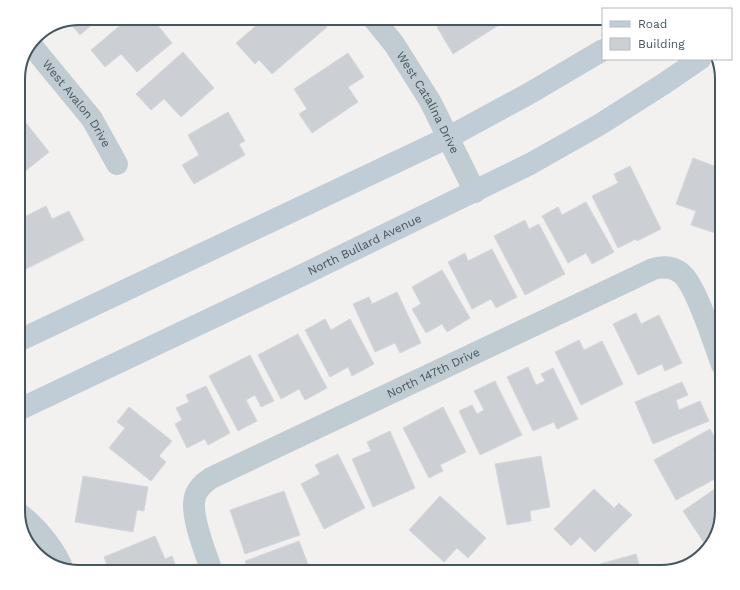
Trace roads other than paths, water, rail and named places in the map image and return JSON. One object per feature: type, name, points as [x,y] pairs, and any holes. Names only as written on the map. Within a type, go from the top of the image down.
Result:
[{"type":"main road","points":[[25,338],[449,137],[530,93],[602,51]]},
{"type":"main road","name":"North Bullard Avenue","points":[[25,407],[475,192],[530,164],[599,125],[699,60]]},
{"type":"street","name":"West Catalina Drive","points":[[379,25],[394,44],[430,101],[475,192]]},
{"type":"street","name":"West Avalon Drive","points":[[34,49],[92,119],[117,164]]},
{"type":"street","name":"North 147th Drive","points":[[210,565],[195,516],[194,499],[201,487],[211,478],[653,269],[669,267],[683,274],[692,287],[715,347]]},
{"type":"street","points":[[26,521],[55,552],[59,561]]}]
